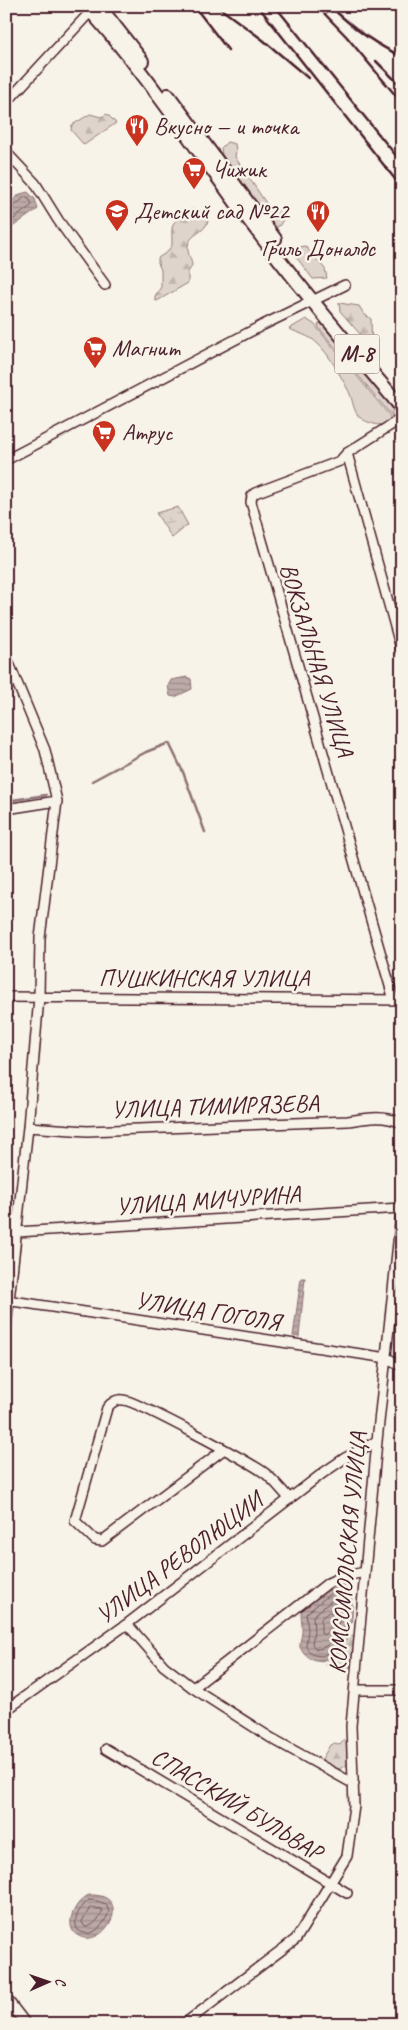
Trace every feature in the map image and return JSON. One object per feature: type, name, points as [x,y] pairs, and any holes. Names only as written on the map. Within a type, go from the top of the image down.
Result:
[{"type":"highway","name":"М-8","points":[[92,8],[241,209],[402,408]]},
{"type":"highway","name":"М-8","points":[[315,299],[402,395]]},
{"type":"street","points":[[6,103],[92,8]]},
{"type":"street","points":[[6,152],[35,183],[58,220],[105,285]]},
{"type":"street","points":[[6,460],[344,285]]},
{"type":"street","name":"ВОКЗАЛЬНАЯ УЛИЦА","points":[[398,1000],[251,502],[252,496],[255,493],[340,461],[347,453],[402,418]]},
{"type":"street","points":[[347,453],[402,652]]},
{"type":"street","points":[[6,656],[45,750],[57,801],[40,938],[39,998],[28,1128],[6,1328]]},
{"type":"street","points":[[6,809],[57,801]]},
{"type":"street","name":"ПУШКИНСКАЯ УЛИЦА","points":[[6,997],[398,1000]]},
{"type":"street","name":"УЛИЦА ТИМИРЯЗЕВА","points":[[28,1128],[96,1130],[348,1121],[376,1117],[390,1118],[402,1123]]},
{"type":"street","name":"УЛИЦА МИЧУРИНА","points":[[17,1232],[402,1206]]},
{"type":"street","name":"КОМСОМОЛЬСКАЯ УЛИЦА","points":[[184,2024],[296,1939],[347,1856],[354,1806],[352,1726],[355,1690],[377,1441],[402,1206]]},
{"type":"street","name":"УЛИЦА ГОГОЛЯ","points":[[8,1300],[387,1358],[402,1366]]},
{"type":"street","points":[[223,1450],[102,1541],[95,1540],[75,1521],[106,1408],[118,1400],[131,1401],[223,1450],[265,1474],[290,1499]]},
{"type":"street","name":"УЛИЦА РЕВОЛЮЦИИ","points":[[6,1710],[127,1624],[345,1458],[377,1441]]},
{"type":"street","points":[[193,1688],[328,1583],[342,1577],[366,1572]]},
{"type":"street","points":[[127,1624],[164,1666],[193,1688],[270,1738],[354,1784]]},
{"type":"street","points":[[355,1690],[402,1690]]},
{"type":"street","name":"СПАССКИЙ БУЛЬВАР","points":[[106,1749],[347,1893]]},
{"type":"street","points":[[6,1998],[26,2024]]},
{"type":"green space","points":[[90,114],[101,117],[107,114],[116,123],[84,145],[71,130],[72,125]]},
{"type":"green space","points":[[227,142],[235,144],[235,157],[270,209],[278,209],[282,212],[283,220],[279,226],[274,228],[222,155],[221,148]]},
{"type":"green space","points":[[190,210],[203,212],[208,221],[204,228],[189,242],[188,252],[192,266],[188,272],[188,283],[157,301],[155,296],[161,287],[161,270],[158,258],[167,252],[172,245],[172,228],[175,221]]},
{"type":"green space","points":[[305,246],[325,269],[327,278],[313,279],[293,253],[299,247]]},
{"type":"green space","points":[[339,303],[359,306],[364,314],[371,319],[372,348],[340,311]]},
{"type":"green space","points":[[306,319],[314,324],[389,415],[391,418],[390,422],[376,425],[360,417],[354,409],[347,388],[326,353],[311,338],[289,329]]},
{"type":"green space","points":[[322,322],[392,407],[392,416],[319,328],[318,325]]},
{"type":"green space","points":[[178,507],[188,525],[172,538],[156,513]]},
{"type":"green space","points":[[353,1635],[356,1637],[354,1667],[327,1666],[326,1663],[333,1658],[348,1637]]},
{"type":"green space","points":[[344,1740],[347,1742],[347,1765],[339,1769],[325,1763],[322,1759],[330,1745],[335,1743],[340,1745]]},
{"type":"water","points":[[28,192],[35,199],[38,209],[8,230],[6,206],[20,194]]},
{"type":"water","points":[[187,677],[191,679],[192,689],[175,697],[170,696],[168,686],[171,680]]},
{"type":"water","points":[[301,1278],[305,1278],[299,1337],[293,1336]]},
{"type":"water","points":[[341,1582],[351,1588],[352,1614],[349,1630],[342,1644],[331,1656],[325,1660],[318,1661],[310,1659],[300,1647],[302,1609],[334,1584]]},
{"type":"water","points":[[89,1895],[103,1897],[111,1902],[113,1910],[112,1919],[107,1928],[90,1938],[81,1937],[75,1933],[71,1922],[79,1903]]},
{"type":"waterway","points":[[92,781],[146,752],[169,743],[183,772],[205,832]]},
{"type":"waterway","points":[[6,801],[46,795]]},
{"type":"railway","points":[[194,6],[228,50]]},
{"type":"railway","points":[[217,6],[263,40],[308,78]]},
{"type":"railway","points":[[258,6],[402,188]]},
{"type":"railway","points":[[275,6],[402,163]]},
{"type":"railway","points":[[317,6],[346,36],[402,103]]},
{"type":"railway","points":[[330,6],[363,34],[402,56]]},
{"type":"railway","points":[[376,61],[402,87]]},
{"type":"place","name":"Вкусно — и точка","points":[[137,147]]},
{"type":"place","name":"Чижик","points":[[194,190]]},
{"type":"place","name":"Детский сад №22","points":[[117,232]]},
{"type":"place","name":"Гриль Доналдс","points":[[318,233]]},
{"type":"place","name":"Магнит","points":[[95,369]]},
{"type":"place","name":"Атрус","points":[[104,453]]}]
